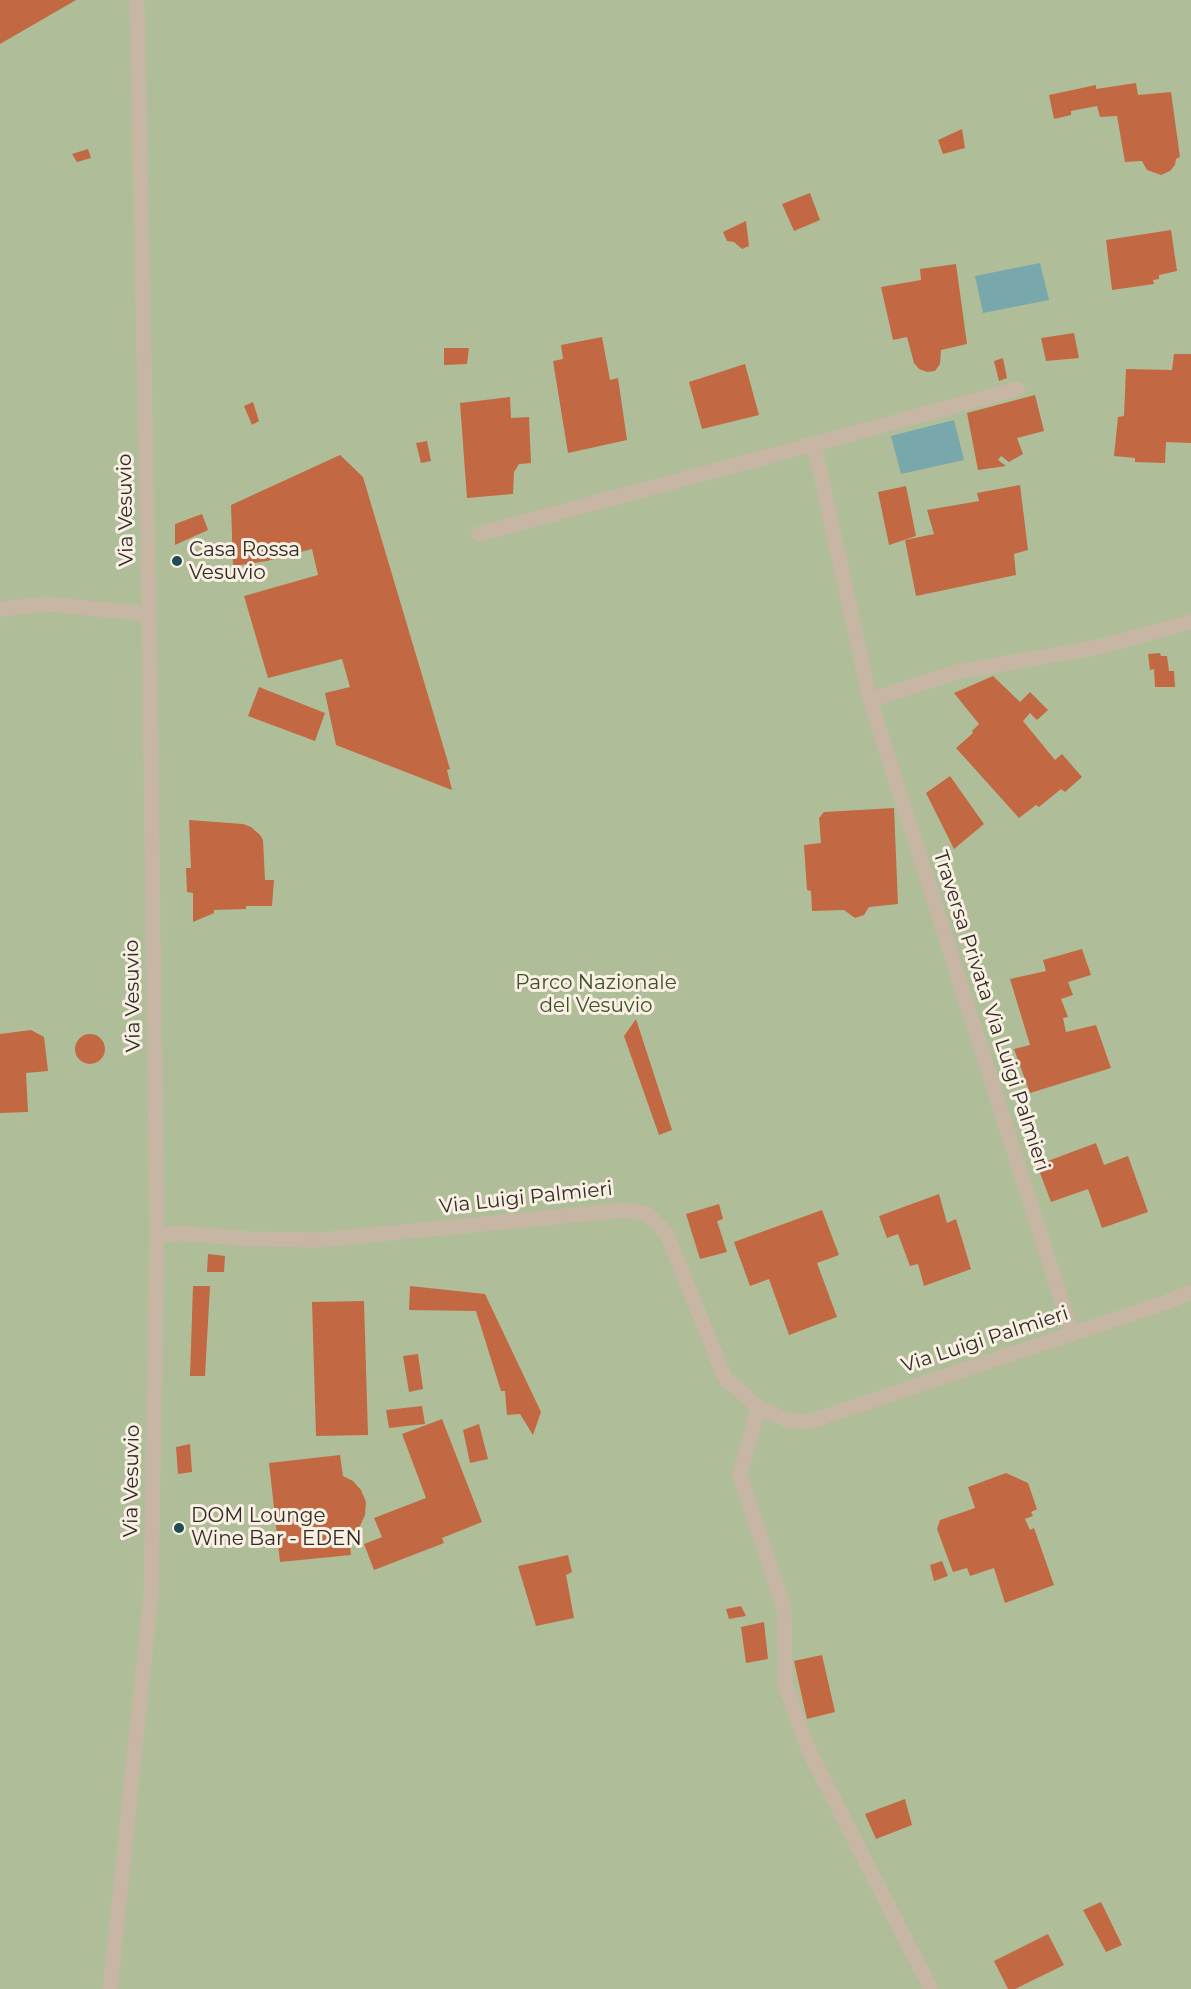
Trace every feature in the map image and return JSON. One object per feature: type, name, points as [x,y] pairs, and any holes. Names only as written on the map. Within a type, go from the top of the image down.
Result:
[{"type":"street","name":"Via Vesuvio","points":[[110,1989],[151,1595],[157,1236],[149,614],[137,0]]},
{"type":"street","points":[[479,534],[1017,389]]},
{"type":"street","name":"Traversa Privata Via Luigi Palmieri","points":[[814,444],[870,700],[1072,1334]]},
{"type":"street","points":[[0,609],[47,604],[149,614]]},
{"type":"street","points":[[870,700],[957,672],[1099,647],[1191,622]]},
{"type":"street","name":"Via Luigi Palmieri","points":[[157,1236],[183,1233],[248,1239],[321,1240],[624,1210],[648,1214],[667,1234],[725,1378],[758,1407],[787,1420],[808,1422],[1191,1292]]},
{"type":"street","points":[[1167,1302],[1191,1305]]},
{"type":"street","points":[[758,1407],[740,1475],[784,1609],[784,1685],[810,1753],[931,1989]]},
{"type":"green space","name":"Parco Nazionale del Vesuvio","points":[[0,0],[1191,0],[1191,1989],[0,1989]]},
{"type":"water","points":[[1040,263],[1049,300],[983,313],[975,276]]},
{"type":"water","points":[[954,420],[964,460],[901,474],[891,436]]},
{"type":"building","points":[[0,0],[76,0],[0,44]]},
{"type":"building","points":[[1136,83],[1138,95],[1171,92],[1180,157],[1176,159],[1170,171],[1161,175],[1147,170],[1142,161],[1125,162],[1117,116],[1100,117],[1097,106],[1071,111],[1071,115],[1054,119],[1049,95],[1096,85],[1096,89]]},
{"type":"building","points":[[962,129],[965,148],[943,154],[938,140]]},
{"type":"building","points":[[88,149],[91,158],[77,162],[72,154]]},
{"type":"building","points":[[810,193],[820,220],[794,231],[782,204]]},
{"type":"building","points":[[746,221],[749,246],[742,249],[734,242],[727,241],[723,232]]},
{"type":"building","points":[[1171,230],[1177,271],[1159,275],[1159,279],[1153,280],[1154,284],[1112,290],[1106,240]]},
{"type":"building","points":[[956,264],[967,344],[941,350],[940,364],[935,371],[927,372],[919,369],[914,363],[907,337],[893,340],[881,287],[921,280],[920,269]]},
{"type":"building","points":[[1074,333],[1079,358],[1046,361],[1041,338]]},
{"type":"building","points":[[602,337],[610,380],[618,378],[627,440],[568,453],[553,361],[563,359],[561,345]]},
{"type":"building","points":[[444,348],[469,348],[467,364],[444,365]]},
{"type":"building","points":[[1174,354],[1191,354],[1191,443],[1166,442],[1165,463],[1135,462],[1135,458],[1114,456],[1118,417],[1124,416],[1126,369],[1172,370]]},
{"type":"building","points":[[1003,358],[1007,378],[999,381],[994,361]]},
{"type":"building","points":[[745,364],[759,415],[702,429],[689,382]]},
{"type":"building","points":[[1035,395],[1044,431],[1017,438],[1023,454],[1009,462],[1001,456],[998,460],[1006,466],[978,470],[967,413]]},
{"type":"building","points":[[510,397],[511,418],[529,417],[531,463],[519,464],[514,472],[513,494],[467,498],[460,403]]},
{"type":"building","points":[[253,402],[259,421],[252,425],[244,406]]},
{"type":"building","points":[[427,441],[431,461],[421,463],[416,443]]},
{"type":"building","points":[[340,455],[363,477],[450,769],[447,770],[452,790],[336,745],[325,693],[350,687],[342,659],[268,678],[244,596],[318,575],[312,549],[267,561],[233,566],[231,505]]},
{"type":"building","points":[[1020,485],[1028,550],[1014,554],[1016,575],[916,596],[905,540],[934,534],[927,510],[979,501],[977,493]]},
{"type":"building","points":[[906,486],[916,536],[889,545],[878,492]]},
{"type":"building","points":[[202,514],[208,530],[175,545],[175,524]]},
{"type":"building","points":[[1160,653],[1161,656],[1167,656],[1169,671],[1174,671],[1175,687],[1155,687],[1154,669],[1150,670],[1148,654]]},
{"type":"building","points":[[993,676],[1020,702],[1030,692],[1048,710],[1037,720],[1030,713],[1023,721],[1055,760],[1062,754],[1082,777],[1065,792],[1061,789],[1039,807],[1036,805],[1019,818],[956,748],[973,733],[972,731],[979,724],[954,693]]},
{"type":"building","points":[[259,687],[325,713],[315,741],[248,716]]},
{"type":"building","points":[[950,776],[984,824],[954,849],[926,793]]},
{"type":"building","points":[[894,808],[898,904],[869,907],[864,915],[855,918],[844,910],[812,911],[811,891],[807,890],[804,845],[821,843],[819,818],[824,812]]},
{"type":"building","points":[[189,820],[243,824],[251,827],[260,835],[263,840],[265,880],[274,880],[272,906],[214,910],[214,913],[193,922],[193,893],[187,892],[186,868],[191,868]]},
{"type":"building","points":[[1082,949],[1091,975],[1068,982],[1073,995],[1061,999],[1068,1017],[1063,1018],[1066,1032],[1096,1025],[1111,1068],[1030,1093],[1014,1049],[1030,1045],[1010,979],[1046,971],[1043,960]]},
{"type":"building","points":[[636,1019],[672,1130],[659,1135],[624,1036]]},
{"type":"building","points":[[31,1030],[44,1037],[48,1071],[26,1073],[28,1112],[0,1113],[0,1034]]},
{"type":"building","points":[[90,1034],[101,1038],[105,1049],[101,1060],[90,1064],[79,1060],[75,1049],[79,1038]]},
{"type":"building","points":[[1096,1143],[1104,1165],[1128,1156],[1148,1212],[1102,1228],[1088,1189],[1051,1202],[1037,1165]]},
{"type":"building","points":[[939,1194],[947,1223],[956,1219],[971,1269],[924,1286],[918,1264],[910,1266],[898,1234],[887,1238],[879,1216]]},
{"type":"building","points":[[719,1204],[723,1219],[717,1221],[727,1252],[700,1259],[686,1214]]},
{"type":"building","points":[[822,1210],[839,1255],[817,1263],[837,1317],[789,1335],[769,1279],[750,1286],[734,1242]]},
{"type":"building","points":[[208,1254],[225,1256],[224,1272],[207,1272]]},
{"type":"building","points":[[193,1286],[210,1286],[205,1376],[190,1376]]},
{"type":"building","points":[[410,1286],[485,1294],[541,1412],[533,1435],[520,1414],[507,1415],[505,1391],[501,1391],[476,1311],[409,1310]]},
{"type":"building","points":[[364,1301],[368,1435],[316,1436],[312,1302]]},
{"type":"building","points":[[418,1354],[423,1389],[409,1392],[403,1356]]},
{"type":"building","points":[[422,1406],[425,1424],[389,1428],[386,1410]]},
{"type":"building","points":[[442,1419],[482,1522],[442,1538],[444,1543],[374,1570],[364,1544],[382,1537],[374,1518],[426,1498],[402,1434]]},
{"type":"building","points":[[479,1424],[488,1459],[470,1463],[463,1430]]},
{"type":"building","points":[[190,1444],[192,1472],[178,1474],[176,1447]]},
{"type":"building","points":[[340,1455],[343,1476],[353,1481],[361,1490],[366,1502],[365,1515],[360,1526],[349,1535],[351,1555],[280,1562],[269,1463]]},
{"type":"building","points":[[1006,1473],[1028,1483],[1037,1509],[1031,1512],[1033,1516],[1025,1519],[1030,1530],[1034,1528],[1054,1585],[1005,1603],[994,1568],[970,1576],[967,1568],[953,1572],[937,1529],[940,1520],[975,1508],[968,1487]]},
{"type":"building","points":[[568,1555],[572,1572],[566,1575],[574,1618],[536,1626],[518,1566]]},
{"type":"building","points":[[942,1561],[948,1576],[934,1581],[930,1565]]},
{"type":"building","points":[[741,1606],[746,1616],[729,1619],[726,1609]]},
{"type":"building","points":[[764,1622],[768,1659],[746,1663],[741,1627]]},
{"type":"building","points":[[822,1655],[835,1712],[807,1719],[794,1661]]},
{"type":"building","points":[[905,1799],[912,1825],[876,1839],[865,1814]]},
{"type":"building","points":[[1101,1902],[1122,1945],[1106,1952],[1083,1910]]},
{"type":"building","points":[[1048,1934],[1064,1965],[1015,1989],[1008,1989],[994,1961]]},
{"type":"place","name":"Casa Rossa Vesuvio","points":[[177,561]]},
{"type":"place","name":"DOM Lounge Wine Bar - EDEN","points":[[179,1528]]}]
